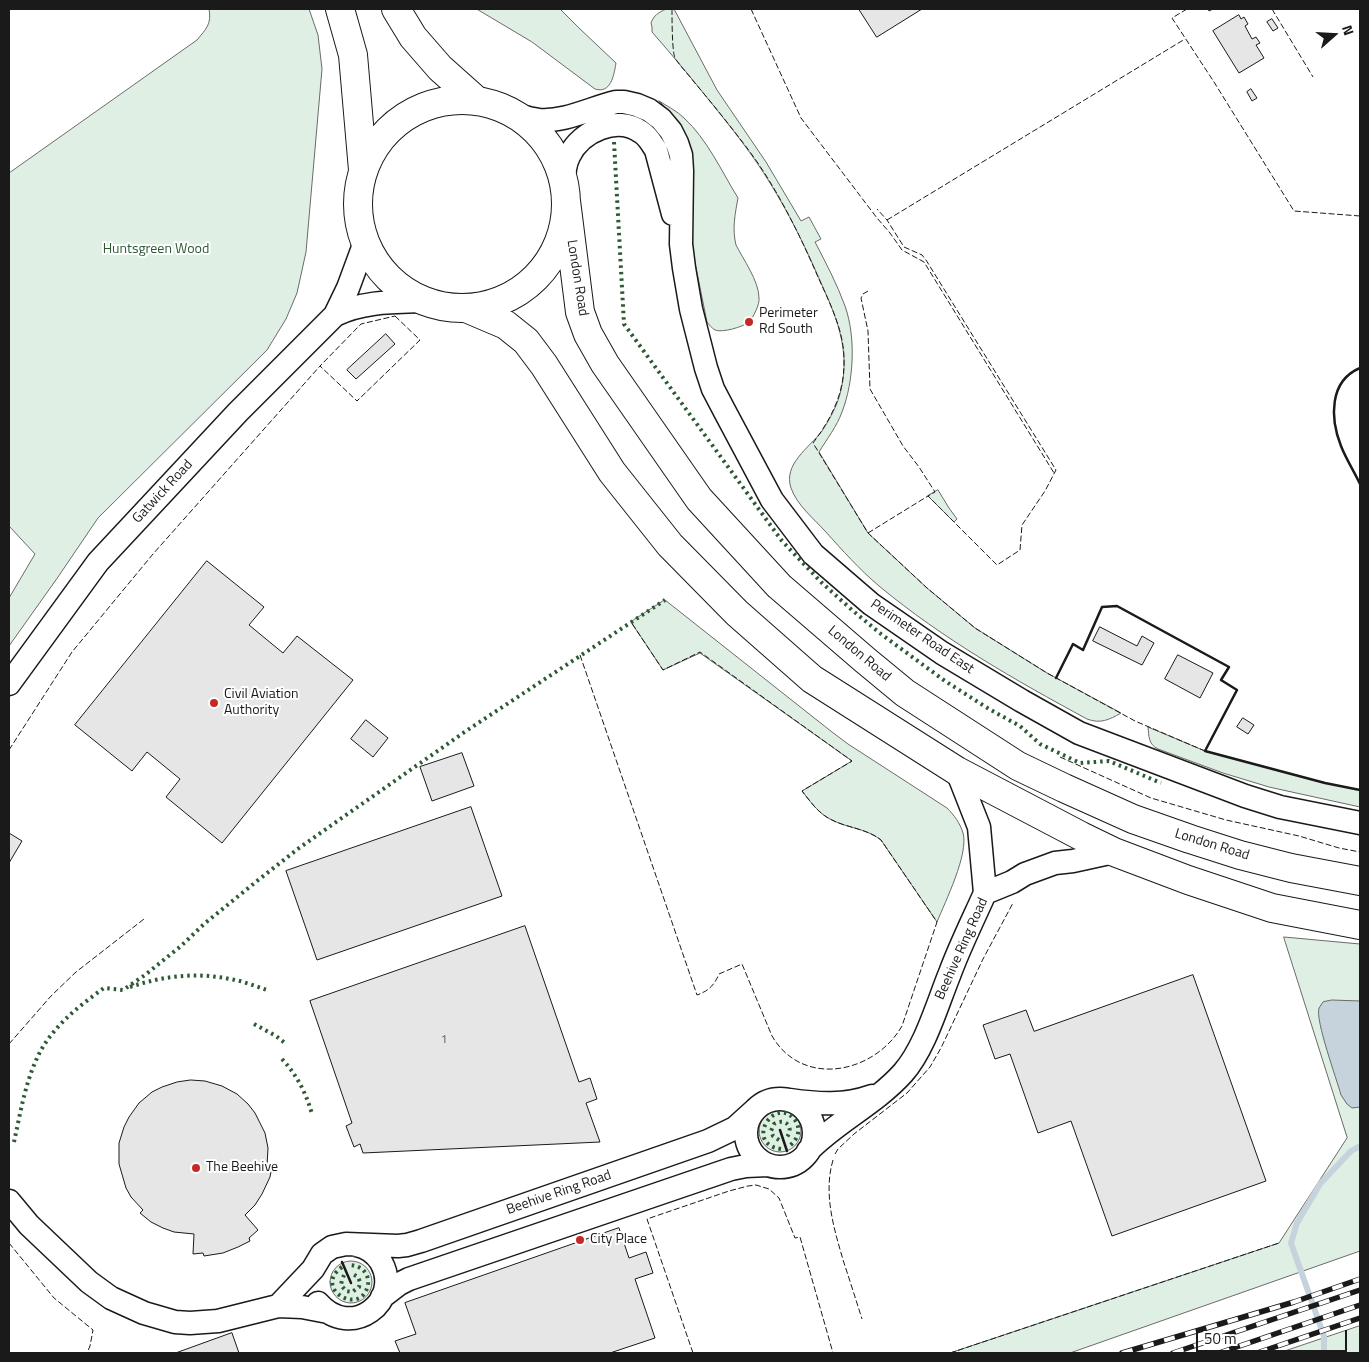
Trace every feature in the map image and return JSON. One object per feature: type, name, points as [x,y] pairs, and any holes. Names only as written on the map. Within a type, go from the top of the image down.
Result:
[{"type":"main road","points":[[340,9],[353,55],[363,170],[359,191],[359,217],[365,242],[373,258],[387,275],[402,289],[426,301],[447,307],[466,308],[486,305],[500,301],[526,286],[544,269],[561,241],[566,220],[565,192],[558,164],[547,144],[531,126],[516,114],[496,105],[477,101],[450,100],[414,111],[386,132],[373,150],[363,170]]},
{"type":"main road","points":[[396,9],[413,37],[440,68],[477,101]]},
{"type":"main road","name":"London Road","points":[[565,192],[580,312],[592,341],[605,364],[699,499],[779,586],[905,693],[1018,766],[1133,819],[1190,839],[1240,855],[1291,868],[1360,881]]},
{"type":"main road","points":[[466,308],[506,326],[526,341],[544,365],[612,472],[670,545],[737,612],[812,679],[957,771],[1114,852],[1188,880],[1272,908],[1360,925]]},
{"type":"street","name":"Perimeter Road East","points":[[516,114],[538,120],[555,119],[616,102],[624,102],[648,110],[660,119],[671,131],[681,155],[681,244]]},
{"type":"street","name":"Perimeter Road East","points":[[565,192],[565,164],[574,147],[582,139],[595,131],[611,125],[631,126],[642,132],[650,141],[656,150],[681,244],[694,324],[714,389],[772,500],[813,554],[871,604],[942,653],[1079,733],[1245,796],[1280,807],[1360,823]]},
{"type":"street","name":"Gatwick Road","points":[[9,684],[98,562],[238,412],[335,315],[348,288],[365,242]]},
{"type":"street","name":"Gatwick Road","points":[[335,315],[354,307],[369,304],[426,301]]},
{"type":"street","points":[[957,771],[979,827],[985,893]]},
{"type":"street","name":"Beehive Ring Road","points":[[808,1152],[822,1138],[882,1092],[902,1074],[918,1052],[985,893],[1012,882],[1025,874],[1055,864],[1114,852]]},
{"type":"street","name":"Beehive Ring Road","points":[[784,1099],[832,1104],[862,1099],[882,1092]]},
{"type":"street","points":[[382,1297],[409,1279],[731,1169],[746,1166],[789,1166],[802,1159],[808,1152],[814,1134],[810,1117],[796,1103],[784,1099],[769,1101],[756,1109],[749,1118],[746,1128],[746,1139],[750,1149],[754,1156],[768,1165]]},
{"type":"street","name":"Beehive Ring Road","points":[[278,1306],[313,1269],[318,1258],[327,1250],[338,1245],[398,1246],[421,1242],[708,1141],[735,1128],[756,1109]]},
{"type":"street","points":[[9,1201],[29,1225],[86,1279],[111,1298],[144,1313],[175,1322],[202,1322],[233,1318],[278,1306],[302,1307],[328,1312]]},
{"type":"street","points":[[313,1269],[311,1282],[313,1293],[319,1304],[328,1312],[336,1317],[345,1319],[360,1317],[370,1312],[382,1297],[386,1280],[385,1273],[377,1256],[363,1246],[351,1244]]},
{"type":"green space","name":"Huntsgreen Wood","points":[[209,9],[309,9],[318,35],[322,69],[306,252],[297,293],[286,319],[267,350],[98,518],[9,646],[9,598],[35,554],[9,526],[9,173],[197,40],[209,22]]},
{"type":"green space","points":[[477,9],[560,9],[616,63],[611,82],[605,89],[595,89],[532,42]]},
{"type":"green space","points":[[666,9],[674,9],[717,90],[766,162],[801,221],[809,217],[821,239],[815,242],[849,318],[852,359],[849,387],[842,412],[819,452],[868,533],[927,588],[975,628],[1047,673],[1121,713],[1104,720],[1087,719],[1006,674],[928,624],[858,567],[797,500],[791,488],[791,471],[799,457],[822,431],[836,406],[841,390],[844,360],[840,332],[807,252],[770,183],[728,124],[652,32],[651,23],[653,18]]},
{"type":"green space","points":[[659,101],[681,115],[692,126],[714,156],[738,198],[734,227],[736,245],[754,277],[759,301],[751,320],[737,328],[718,331],[707,322],[694,258],[691,232],[687,139],[678,123]]},
{"type":"green space","points":[[938,490],[957,519],[954,522],[928,496]]},
{"type":"green space","points":[[665,600],[848,744],[952,813],[963,833],[963,853],[937,922],[881,840],[869,833],[836,822],[822,814],[802,791],[852,761],[700,653],[663,670],[631,622]]},
{"type":"green space","points":[[1148,727],[1205,751],[1325,783],[1360,790],[1360,807],[1269,787],[1223,773],[1158,749],[1151,742]]},
{"type":"green space","points":[[1284,937],[1360,944],[1360,1251],[1070,1353],[950,1353],[1279,1243],[1347,1138]]},
{"type":"green space","points":[[784,1110],[792,1113],[798,1119],[801,1131],[798,1143],[792,1149],[776,1152],[768,1149],[762,1143],[759,1127],[762,1119],[768,1113]]},
{"type":"green space","points":[[355,1261],[363,1264],[369,1270],[372,1282],[369,1294],[363,1300],[347,1303],[339,1300],[333,1294],[330,1278],[333,1270],[339,1264]]},
{"type":"green space","points":[[1360,1326],[1360,1353],[1279,1353]]},
{"type":"shaded area","points":[[1332,1000],[1360,1001],[1360,1107],[1352,1108],[1341,1095],[1323,1037],[1319,1008],[1323,1002]]},
{"type":"building","points":[[859,9],[922,9],[877,37]]},
{"type":"building","points":[[1239,15],[1241,19],[1244,17],[1248,24],[1245,26],[1252,39],[1256,37],[1260,43],[1256,45],[1264,58],[1239,73],[1213,31]]},
{"type":"building","points":[[1272,19],[1278,28],[1273,31],[1267,22]]},
{"type":"building","points":[[1251,89],[1257,98],[1252,101],[1247,92]]},
{"type":"building","points":[[386,334],[395,344],[356,379],[347,370]]},
{"type":"building","name":"Civil Aviation Authority","points":[[207,561],[264,607],[249,625],[283,653],[297,636],[353,680],[222,843],[166,797],[180,779],[147,752],[132,771],[75,725]]},
{"type":"building","points":[[1100,627],[1137,646],[1142,636],[1154,643],[1142,665],[1093,641]]},
{"type":"building","points":[[1178,655],[1213,673],[1200,698],[1165,679]]},
{"type":"building","points":[[1243,718],[1254,725],[1248,734],[1237,727]]},
{"type":"building","points":[[366,720],[388,738],[373,757],[351,739]]},
{"type":"building","points":[[462,753],[474,786],[432,801],[420,767]]},
{"type":"building","points":[[471,807],[502,896],[317,960],[286,871]]},
{"type":"building","points":[[9,833],[22,841],[9,863]]},
{"type":"building","points":[[525,926],[579,1082],[590,1078],[597,1099],[586,1103],[600,1142],[363,1153],[360,1144],[354,1147],[346,1126],[352,1123],[310,1001]]},
{"type":"building","points":[[1193,975],[1266,1181],[1112,1236],[1071,1121],[1038,1133],[1010,1054],[995,1059],[983,1025],[1026,1010],[1034,1031]]},
{"type":"building","name":"The Beehive","points":[[191,1080],[205,1081],[222,1086],[237,1094],[248,1104],[265,1133],[268,1148],[267,1166],[272,1166],[270,1177],[262,1194],[245,1215],[258,1230],[249,1238],[250,1241],[223,1253],[204,1256],[203,1253],[193,1254],[194,1234],[174,1232],[163,1228],[151,1222],[140,1213],[143,1210],[131,1197],[126,1188],[119,1164],[119,1143],[124,1127],[139,1103],[152,1092],[162,1087]]},
{"type":"building","points":[[619,1228],[629,1258],[646,1252],[653,1273],[635,1279],[655,1338],[610,1353],[400,1353],[395,1341],[416,1334],[405,1303]]},
{"type":"building","points":[[232,1333],[239,1353],[176,1353]]},
{"type":"waterway","points":[[1324,1353],[1324,1336],[1291,1243],[1297,1223],[1320,1184],[1351,1151],[1360,1146]]},
{"type":"railway","points":[[1122,1353],[1294,1302],[1360,1279]]},
{"type":"railway","points":[[1173,1353],[1360,1290]]},
{"type":"railway","points":[[1219,1353],[1360,1305]]},
{"type":"railway","points":[[1257,1353],[1360,1318]]},
{"type":"hedge","points":[[614,142],[624,324],[782,541],[821,582],[881,634],[945,681],[1020,726],[1040,744],[1080,763],[1109,761],[1161,783]]},
{"type":"hedge","points":[[14,1142],[27,1085],[37,1058],[52,1034],[76,1009],[104,988],[123,990],[145,975],[181,946],[204,924],[299,848],[466,731],[665,600]]},
{"type":"hedge","points":[[130,987],[180,976],[205,976],[235,980],[267,990]]},
{"type":"hedge","points":[[254,1024],[285,1043]]},
{"type":"hedge","points":[[282,1059],[300,1085],[312,1114]]},
{"type":"hedge","points":[[781,1149],[770,1145],[764,1139],[763,1131],[766,1123],[772,1116],[779,1113],[787,1114],[797,1124],[798,1135],[788,1147]]},
{"type":"hedge","points":[[779,1140],[773,1136],[771,1131],[774,1124],[778,1122],[788,1125],[790,1131],[786,1138]]},
{"type":"hedge","points":[[342,1267],[334,1275],[332,1284],[335,1291],[342,1297],[357,1299],[364,1294],[368,1280],[363,1270],[357,1266],[349,1265]]},
{"type":"hedge","points":[[344,1275],[341,1285],[346,1291],[352,1292],[359,1287],[360,1282],[358,1277],[351,1273]]},
{"type":"fence","points":[[672,9],[675,58],[738,136],[766,175],[794,225],[836,318],[844,352],[842,385],[831,415],[813,443],[868,533],[927,588],[975,628],[1047,673],[1135,721],[1205,751]]},
{"type":"fence","points":[[751,9],[801,118],[902,250],[924,262],[1054,473]]},
{"type":"fence","points":[[1187,9],[1172,18],[1294,211],[1360,216]]},
{"type":"fence","points":[[1208,9],[1209,11],[1213,9]]},
{"type":"fence","points":[[1272,9],[1313,77]]},
{"type":"fence","points":[[887,220],[1185,39]]},
{"type":"fence","points":[[868,533],[928,496],[997,565],[1020,550],[1022,525],[1045,491],[1056,470],[926,260],[922,255],[904,247],[887,220],[877,209]]},
{"type":"fence","points":[[868,291],[861,298],[868,331],[870,389],[903,446],[935,492],[928,496]]},
{"type":"fence","points":[[395,316],[420,340],[357,401],[320,366],[361,324],[395,316]]},
{"type":"fence","points":[[9,750],[72,652],[153,554],[320,366]]},
{"type":"fence","points":[[580,655],[697,995],[710,987],[719,974],[742,964],[772,1036],[785,1053],[802,1063],[820,1069],[857,1064],[875,1055],[890,1042],[902,1026],[937,922],[881,840],[869,833],[836,822],[822,814],[802,791],[852,761],[700,652],[663,670],[631,622]]},
{"type":"fence","points":[[1060,757],[1151,798],[1226,820],[1360,852]]},
{"type":"fence","points":[[835,1154],[854,1134],[907,1093],[930,1067],[1013,903]]},
{"type":"fence","points":[[9,1044],[51,996],[76,972],[144,919]]},
{"type":"fence","points":[[833,1160],[829,1186],[833,1224],[862,1319]]},
{"type":"fence","points":[[693,1353],[647,1219],[729,1191],[756,1185],[769,1189],[779,1198],[795,1238],[800,1237],[833,1353]]},
{"type":"fence","points":[[9,1243],[54,1298],[93,1330],[87,1353]]},
{"type":"fence","points":[[950,1353],[1279,1243]]},
{"type":"wall","points":[[1360,368],[1342,382],[1337,391],[1334,412],[1337,435],[1345,456],[1360,484]]},
{"type":"wall","points":[[1056,678],[1073,644],[1083,650],[1102,607],[1117,606],[1229,667],[1221,680],[1237,690],[1205,751],[1325,783],[1360,790]]},
{"type":"wall","points":[[780,1130],[787,1151]]},
{"type":"wall","points":[[342,1262],[351,1283]]},
{"type":"place","name":"Perimeter Rd South","points":[[749,322]]},
{"type":"place","name":"Civil Aviation Authority","points":[[214,703]]},
{"type":"place","name":"The Beehive","points":[[196,1168]]},
{"type":"place","name":"City Place","points":[[580,1240]]}]
